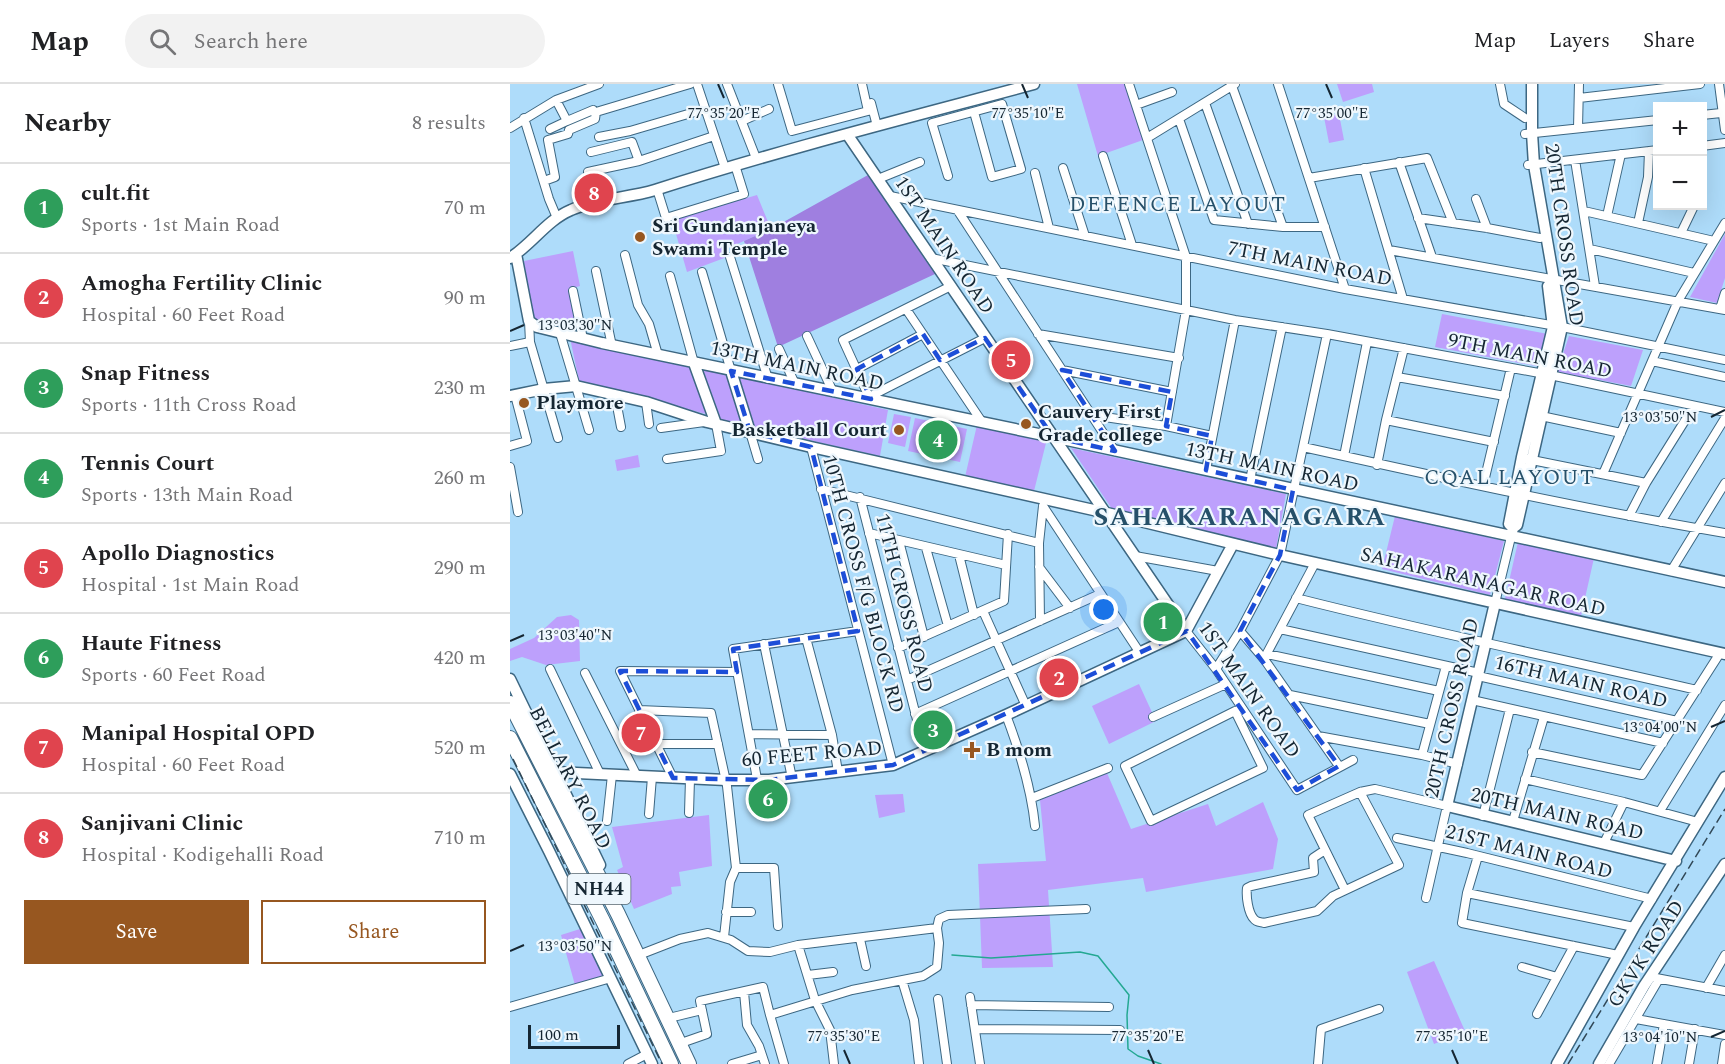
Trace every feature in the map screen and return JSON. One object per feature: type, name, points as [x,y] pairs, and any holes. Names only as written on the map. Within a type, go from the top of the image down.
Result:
[{"type":"highway","name":"BELLARY ROAD","points":[[510,703],[618,914],[689,1064]]},
{"type":"highway","name":"BELLARY ROAD","points":[[510,715],[608,906],[683,1064]]},
{"type":"highway","name":"BELLARY ROAD","points":[[510,738],[603,921],[671,1064]]},
{"type":"highway","name":"BELLARY ROAD","points":[[510,747],[666,1064]]},
{"type":"street","points":[[510,128],[517,126],[525,118],[556,100],[599,84]]},
{"type":"street","points":[[544,181],[555,177],[548,141],[568,134],[569,130],[594,120],[596,112],[690,84]]},
{"type":"street","points":[[657,189],[666,218],[744,194],[714,136],[697,84]]},
{"type":"street","points":[[727,84],[756,158]]},
{"type":"street","points":[[778,84],[792,131],[794,148]]},
{"type":"street","points":[[792,131],[868,111],[862,84]]},
{"type":"street","points":[[867,84],[877,126]]},
{"type":"street","points":[[948,176],[932,123],[962,109],[1034,84]]},
{"type":"street","points":[[1129,84],[1186,257],[1186,310],[1166,426]]},
{"type":"street","points":[[1278,84],[1345,289]]},
{"type":"street","points":[[1500,84],[1504,104],[1526,118]]},
{"type":"street","name":"20TH CROSS ROAD","points":[[1526,84],[1526,118],[1540,238],[1550,278]]},
{"type":"street","name":"20TH CROSS ROAD","points":[[1528,133],[1532,84]]},
{"type":"street","points":[[1578,128],[1579,84]]},
{"type":"street","points":[[1579,98],[1700,84]]},
{"type":"street","points":[[1719,84],[1725,130]]},
{"type":"street","points":[[1147,138],[1234,85],[1283,227]]},
{"type":"street","points":[[1136,105],[1172,92]]},
{"type":"street","points":[[556,100],[567,122]]},
{"type":"street","points":[[1204,103],[1248,224]]},
{"type":"street","points":[[558,438],[530,342],[530,321],[512,255],[532,242],[557,218],[580,207],[657,189],[756,158],[877,126],[962,109],[974,112],[1002,104],[1021,169],[992,177],[974,112]]},
{"type":"street","points":[[599,136],[630,131],[705,109]]},
{"type":"street","points":[[742,121],[769,109]]},
{"type":"street","points":[[550,129],[592,110]]},
{"type":"street","points":[[1707,114],[1721,113]]},
{"type":"street","points":[[525,118],[557,218]]},
{"type":"street","points":[[843,118],[847,134]]},
{"type":"street","points":[[1179,119],[1214,220],[1283,227],[1325,227]]},
{"type":"street","points":[[1528,133],[1653,120]]},
{"type":"street","points":[[630,131],[639,161]]},
{"type":"street","name":"1ST MAIN ROAD","points":[[847,134],[1297,790],[1339,766]]},
{"type":"street","points":[[588,172],[639,161],[714,136]]},
{"type":"street","points":[[591,152],[632,142]]},
{"type":"street","points":[[1707,145],[1725,143]]},
{"type":"street","points":[[1531,165],[1653,150]]},
{"type":"street","points":[[1607,216],[1621,154]]},
{"type":"street","points":[[1638,223],[1653,154]]},
{"type":"street","points":[[1103,156],[1132,245]]},
{"type":"street","points":[[1309,177],[1427,158],[1453,223]]},
{"type":"street","points":[[1575,160],[1595,286]]},
{"type":"street","points":[[878,179],[920,162]]},
{"type":"street","points":[[1399,162],[1432,257]]},
{"type":"street","name":"20TH CROSS ROAD","points":[[1426,898],[1512,532],[1516,525],[1526,458],[1558,327],[1531,165]]},
{"type":"street","points":[[1063,168],[1085,236]]},
{"type":"street","points":[[1364,168],[1403,299]]},
{"type":"street","points":[[1035,173],[1049,228]]},
{"type":"street","name":"7TH MAIN ROAD","points":[[890,196],[1345,289],[1725,360]]},
{"type":"street","points":[[1476,199],[1487,228]]},
{"type":"street","points":[[1681,233],[1692,210]]},
{"type":"street","points":[[958,211],[1115,452]]},
{"type":"street","points":[[1584,211],[1714,241]]},
{"type":"street","points":[[1418,218],[1540,238]]},
{"type":"street","points":[[1603,474],[1678,301],[1725,223]]},
{"type":"street","points":[[1590,249],[1694,273]]},
{"type":"street","points":[[1389,250],[1723,309],[1725,293]]},
{"type":"street","points":[[625,255],[638,305],[649,324],[658,355]]},
{"type":"street","points":[[730,257],[768,379]]},
{"type":"street","name":"9TH MAIN ROAD","points":[[932,258],[1235,320],[1327,334],[1546,374],[1725,412]]},
{"type":"street","points":[[596,271],[612,346]]},
{"type":"street","points":[[702,272],[758,459]]},
{"type":"street","points":[[667,459],[721,451],[670,276]]},
{"type":"street","points":[[951,286],[843,340],[870,398],[985,338]]},
{"type":"street","points":[[573,291],[583,339]]},
{"type":"street","points":[[906,309],[982,422]]},
{"type":"street","points":[[1206,470],[1235,320]]},
{"type":"street","name":"13TH MAIN ROAD","points":[[530,321],[537,327],[612,346],[870,398],[1293,490],[1512,532],[1725,582]]},
{"type":"street","points":[[1250,480],[1282,327]]},
{"type":"street","points":[[560,333],[589,430]]},
{"type":"street","points":[[857,369],[923,334]]},
{"type":"street","points":[[1038,334],[1179,358]]},
{"type":"street","points":[[1216,669],[1240,631],[1280,555],[1327,334]]},
{"type":"street","points":[[807,336],[833,392]]},
{"type":"street","points":[[510,346],[530,342]]},
{"type":"street","points":[[1344,456],[1367,342]]},
{"type":"street","points":[[1377,465],[1404,348]]},
{"type":"street","points":[[779,349],[795,384]]},
{"type":"street","points":[[1652,361],[1725,377]]},
{"type":"street","points":[[1483,486],[1511,368]]},
{"type":"street","points":[[1062,370],[1172,392]]},
{"type":"street","name":"20TH CROSS ROAD","points":[[1526,458],[1541,416],[1546,374]]},
{"type":"street","points":[[1397,377],[1505,396]]},
{"type":"street","name":"SAHAKARANAGAR ROAD","points":[[512,395],[576,386],[646,402],[711,423],[1043,503],[1107,513],[1280,555],[1723,654]]},
{"type":"street","points":[[510,446],[527,441],[512,395]]},
{"type":"street","points":[[615,395],[621,427]]},
{"type":"street","points":[[646,402],[649,424]]},
{"type":"street","points":[[1629,516],[1646,483],[1694,406]]},
{"type":"street","points":[[1091,415],[1166,426],[1212,436]]},
{"type":"street","points":[[1541,416],[1621,433]]},
{"type":"street","points":[[1661,522],[1725,418]]},
{"type":"street","points":[[1386,420],[1494,442]]},
{"type":"street","points":[[661,428],[711,423]]},
{"type":"street","name":"10TH CROSS F/G BLOCK RD","points":[[811,447],[893,765]]},
{"type":"street","points":[[1302,447],[1377,465],[1725,533]]},
{"type":"street","points":[[1526,458],[1646,483]]},
{"type":"street","points":[[510,467],[518,512]]},
{"type":"street","points":[[1671,570],[1697,528],[1721,498],[1725,483]]},
{"type":"street","points":[[821,489],[1039,543]]},
{"type":"street","name":"11TH CROSS ROAD","points":[[860,497],[925,751]]},
{"type":"street","points":[[1040,621],[1039,543],[1043,503]]},
{"type":"street","points":[[1043,503],[1100,594],[1140,652]]},
{"type":"street","points":[[869,533],[1006,565]]},
{"type":"street","points":[[898,648],[1004,601],[1008,534]]},
{"type":"street","points":[[899,541],[924,637]]},
{"type":"street","points":[[1186,631],[1233,544]]},
{"type":"street","points":[[926,548],[948,626]]},
{"type":"street","points":[[959,555],[974,615]]},
{"type":"street","points":[[1135,556],[1218,571]]},
{"type":"street","points":[[1266,657],[1315,563]]},
{"type":"street","points":[[1039,567],[1070,608]]},
{"type":"street","points":[[906,680],[1100,594]]},
{"type":"street","points":[[1296,598],[1414,627],[1697,690]]},
{"type":"street","points":[[983,610],[1026,706]]},
{"type":"street","points":[[915,714],[1119,622]]},
{"type":"street","name":"16TH MAIN ROAD","points":[[1280,629],[1677,721]]},
{"type":"street","points":[[758,779],[733,649],[858,631]]},
{"type":"street","name":"60 FEET ROAD","points":[[555,772],[726,780],[792,778],[893,765],[1186,631]]},
{"type":"street","points":[[1240,631],[1266,657],[1339,766],[1353,760]]},
{"type":"street","points":[[806,638],[838,772]]},
{"type":"street","points":[[764,644],[792,778]]},
{"type":"street","points":[[1533,752],[1642,775],[1723,654]]},
{"type":"street","points":[[1266,657],[1439,691]]},
{"type":"street","points":[[1422,755],[1446,666]]},
{"type":"street","points":[[550,669],[600,774]]},
{"type":"street","points":[[673,778],[620,671],[737,672]]},
{"type":"street","points":[[585,673],[637,776]]},
{"type":"street","points":[[510,679],[644,953],[695,1064]]},
{"type":"street","points":[[1153,717],[1226,684]]},
{"type":"street","points":[[1290,695],[1430,724]]},
{"type":"street","points":[[1472,700],[1663,743]]},
{"type":"street","points":[[1660,811],[1725,705]]},
{"type":"street","points":[[1483,816],[1510,709]]},
{"type":"street","points":[[639,710],[711,713],[726,780],[736,868],[730,882],[724,937]]},
{"type":"street","points":[[1235,711],[1249,740],[1263,768],[1151,821],[1125,766],[1235,711]]},
{"type":"street","points":[[1006,715],[1025,768],[1032,798],[1035,826]]},
{"type":"street","points":[[1513,821],[1544,717]]},
{"type":"street","points":[[749,734],[831,735]]},
{"type":"street","points":[[1249,740],[1260,734]]},
{"type":"street","points":[[1318,736],[1458,764]]},
{"type":"street","points":[[655,744],[718,744]]},
{"type":"street","points":[[1032,798],[1108,768]]},
{"type":"street","points":[[510,774],[650,1059],[628,1064]]},
{"type":"street","points":[[608,821],[612,775]]},
{"type":"street","points":[[649,814],[652,777]]},
{"type":"street","points":[[1557,1064],[1634,927],[1725,777]]},
{"type":"street","points":[[689,813],[690,779]]},
{"type":"street","points":[[1525,779],[1698,822]]},
{"type":"street","name":"20TH MAIN ROAD","points":[[1360,792],[1375,789],[1676,861]]},
{"type":"street","points":[[1325,850],[1314,856],[1314,872],[1247,888],[1246,895],[1253,919],[1264,923],[1317,911],[1333,896],[1399,865],[1360,792],[1308,815],[1345,890]]},
{"type":"street","points":[[1604,843],[1624,802]]},
{"type":"street","name":"21ST MAIN ROAD","points":[[1397,838],[1652,899]]},
{"type":"street","points":[[1478,856],[1467,892],[1462,923],[1618,955]]},
{"type":"street","name":"GKVK ROAD","points":[[1599,1064],[1725,864]]},
{"type":"street","points":[[736,868],[774,868],[778,926]]},
{"type":"street","points":[[1467,892],[1634,927]]},
{"type":"street","points":[[770,1015],[815,1000],[923,976],[937,967],[939,943],[937,928],[939,919],[948,915],[1086,909]]},
{"type":"street","points":[[726,912],[751,912]]},
{"type":"street","points":[[644,953],[680,939],[708,933],[724,937],[748,951],[770,952],[798,945],[937,928]]},
{"type":"street","points":[[860,939],[866,966]]},
{"type":"street","points":[[798,945],[815,1000],[830,1030],[834,1064]]},
{"type":"street","points":[[1537,1014],[1574,946]]},
{"type":"street","points":[[1706,988],[1725,956]]},
{"type":"street","points":[[1522,967],[1557,978]]},
{"type":"street","points":[[808,975],[833,972]]},
{"type":"street","points":[[510,1007],[611,978]]},
{"type":"street","points":[[1609,1064],[1636,1019],[1655,978],[1725,991]]},
{"type":"street","points":[[902,980],[914,1020],[919,1064]]},
{"type":"street","points":[[684,1042],[707,1034],[700,1001],[763,987],[784,1064]]},
{"type":"street","points":[[744,992],[747,1025],[765,1064]]},
{"type":"street","points":[[938,999],[947,1064]]},
{"type":"street","points":[[980,1064],[971,1001],[1109,1007]]},
{"type":"street","points":[[1318,1064],[1321,1029],[1379,1009]]},
{"type":"street","points":[[673,1017],[702,1010]]},
{"type":"street","points":[[1636,1019],[1725,1035]]},
{"type":"street","points":[[1657,1062],[1664,1024]]},
{"type":"street","points":[[975,1029],[1119,1030]]},
{"type":"street","points":[[1689,1064],[1695,1029]]},
{"type":"street","points":[[1722,1064],[1725,1044]]},
{"type":"street","points":[[732,1064],[762,1055]]},
{"type":"highlighted area","points":[[923,334],[940,360],[985,338],[1053,437],[1115,451],[1062,370],[1172,392],[1166,426],[1212,436],[1206,470],[1293,490],[1280,555],[1240,631],[1339,766],[1297,790],[1187,631],[893,765],[769,780],[673,778],[620,671],[737,672],[733,649],[858,631],[811,447],[750,432],[731,371],[871,399],[857,369]]},
{"type":"shaded area","points":[[1077,84],[1126,84],[1143,140],[1098,156]]},
{"type":"shaded area","points":[[1337,84],[1372,84],[1374,92],[1343,102]]},
{"type":"shaded area","points":[[1339,114],[1344,140],[1329,143],[1324,117]]},
{"type":"shaded area","points":[[868,175],[935,274],[778,347],[744,241],[771,229]]},
{"type":"shaded area","points":[[757,195],[771,229],[726,249],[727,257],[687,272],[672,220]]},
{"type":"shaded area","points":[[1725,234],[1725,278],[1717,303],[1690,297]]},
{"type":"shaded area","points":[[573,251],[580,286],[569,289],[579,332],[539,321],[532,316],[524,261]]},
{"type":"shaded area","points":[[1442,314],[1548,334],[1541,367],[1435,347]]},
{"type":"shaded area","points":[[1569,336],[1643,350],[1631,386],[1557,372]]},
{"type":"shaded area","points":[[570,338],[692,366],[706,414],[579,381]]},
{"type":"shaded area","points":[[702,367],[729,373],[745,426],[721,420]]},
{"type":"shaded area","points":[[737,376],[888,410],[880,456],[751,427]]},
{"type":"shaded area","name":"Basketball Court","points":[[894,414],[911,417],[905,447],[888,443]]},
{"type":"shaded area","points":[[915,418],[967,429],[960,462],[908,451]]},
{"type":"shaded area","points":[[977,425],[1047,439],[1034,491],[965,477]]},
{"type":"shaded area","points":[[1071,448],[1286,494],[1276,549],[1112,509]]},
{"type":"shaded area","points":[[638,455],[640,467],[617,471],[615,460]]},
{"type":"shaded area","points":[[1395,516],[1504,541],[1490,595],[1382,569]]},
{"type":"shaded area","points":[[1518,542],[1594,558],[1581,616],[1505,599]]},
{"type":"shaded area","points":[[571,615],[579,620],[580,661],[546,665],[522,657],[510,661],[510,649],[534,638],[557,617]]},
{"type":"shaded area","points":[[1139,684],[1156,721],[1109,744],[1092,706]]},
{"type":"shaded area","points":[[1107,773],[1131,829],[1208,804],[1216,826],[1263,802],[1278,839],[1273,869],[1146,892],[1143,878],[1048,890],[1053,967],[982,968],[978,864],[1046,861],[1040,800]]},
{"type":"shaded area","points":[[903,794],[905,812],[879,818],[875,795]]},
{"type":"shaded area","points":[[709,815],[712,866],[679,872],[681,886],[671,887],[672,894],[634,909],[617,870],[623,867],[612,827]]},
{"type":"shaded area","points":[[580,929],[604,977],[575,985],[561,935]]},
{"type":"shaded area","points":[[1434,961],[1465,1031],[1434,1044],[1407,972]]},
{"type":"waterway","points":[[952,955],[991,958],[1080,952],[1098,956],[1129,995],[1128,1049],[1138,1056],[1161,1064]]},
{"type":"railway","points":[[513,759],[662,1064]]},
{"type":"railway","points":[[1568,1064],[1725,809]]},
{"type":"place","name":"Sanjivani Clinic","points":[[594,193]]},
{"type":"place","name":"Sri Gundanjaneya Swami Temple","points":[[640,237]]},
{"type":"place","name":"Apollo Diagnostics","points":[[1011,360]]},
{"type":"place","name":"Playmore","points":[[524,403]]},
{"type":"place","name":"Cauvery First Grade college","points":[[1026,424]]},
{"type":"place","name":"Basketball Court","points":[[899,430]]},
{"type":"place","name":"Tennis Court","points":[[938,440]]},
{"type":"place","name":"cult.fit","points":[[1163,622]]},
{"type":"place","name":"Amogha Fertility Clinic","points":[[1059,678]]},
{"type":"place","name":"Snap Fitness","points":[[933,730]]},
{"type":"place","name":"Manipal Hospital OPD","points":[[641,733]]},
{"type":"place","name":"B mom","points":[[972,750]]},
{"type":"place","name":"Haute Fitness","points":[[768,799]]},
{"type":"district","name":"DEFENCE LAYOUT","points":[[1178,205]]},
{"type":"district","name":"CQAL LAYOUT","points":[[1510,478]]},
{"type":"district","name":"SAHAKARANAGARA","points":[[1240,517]]}]
